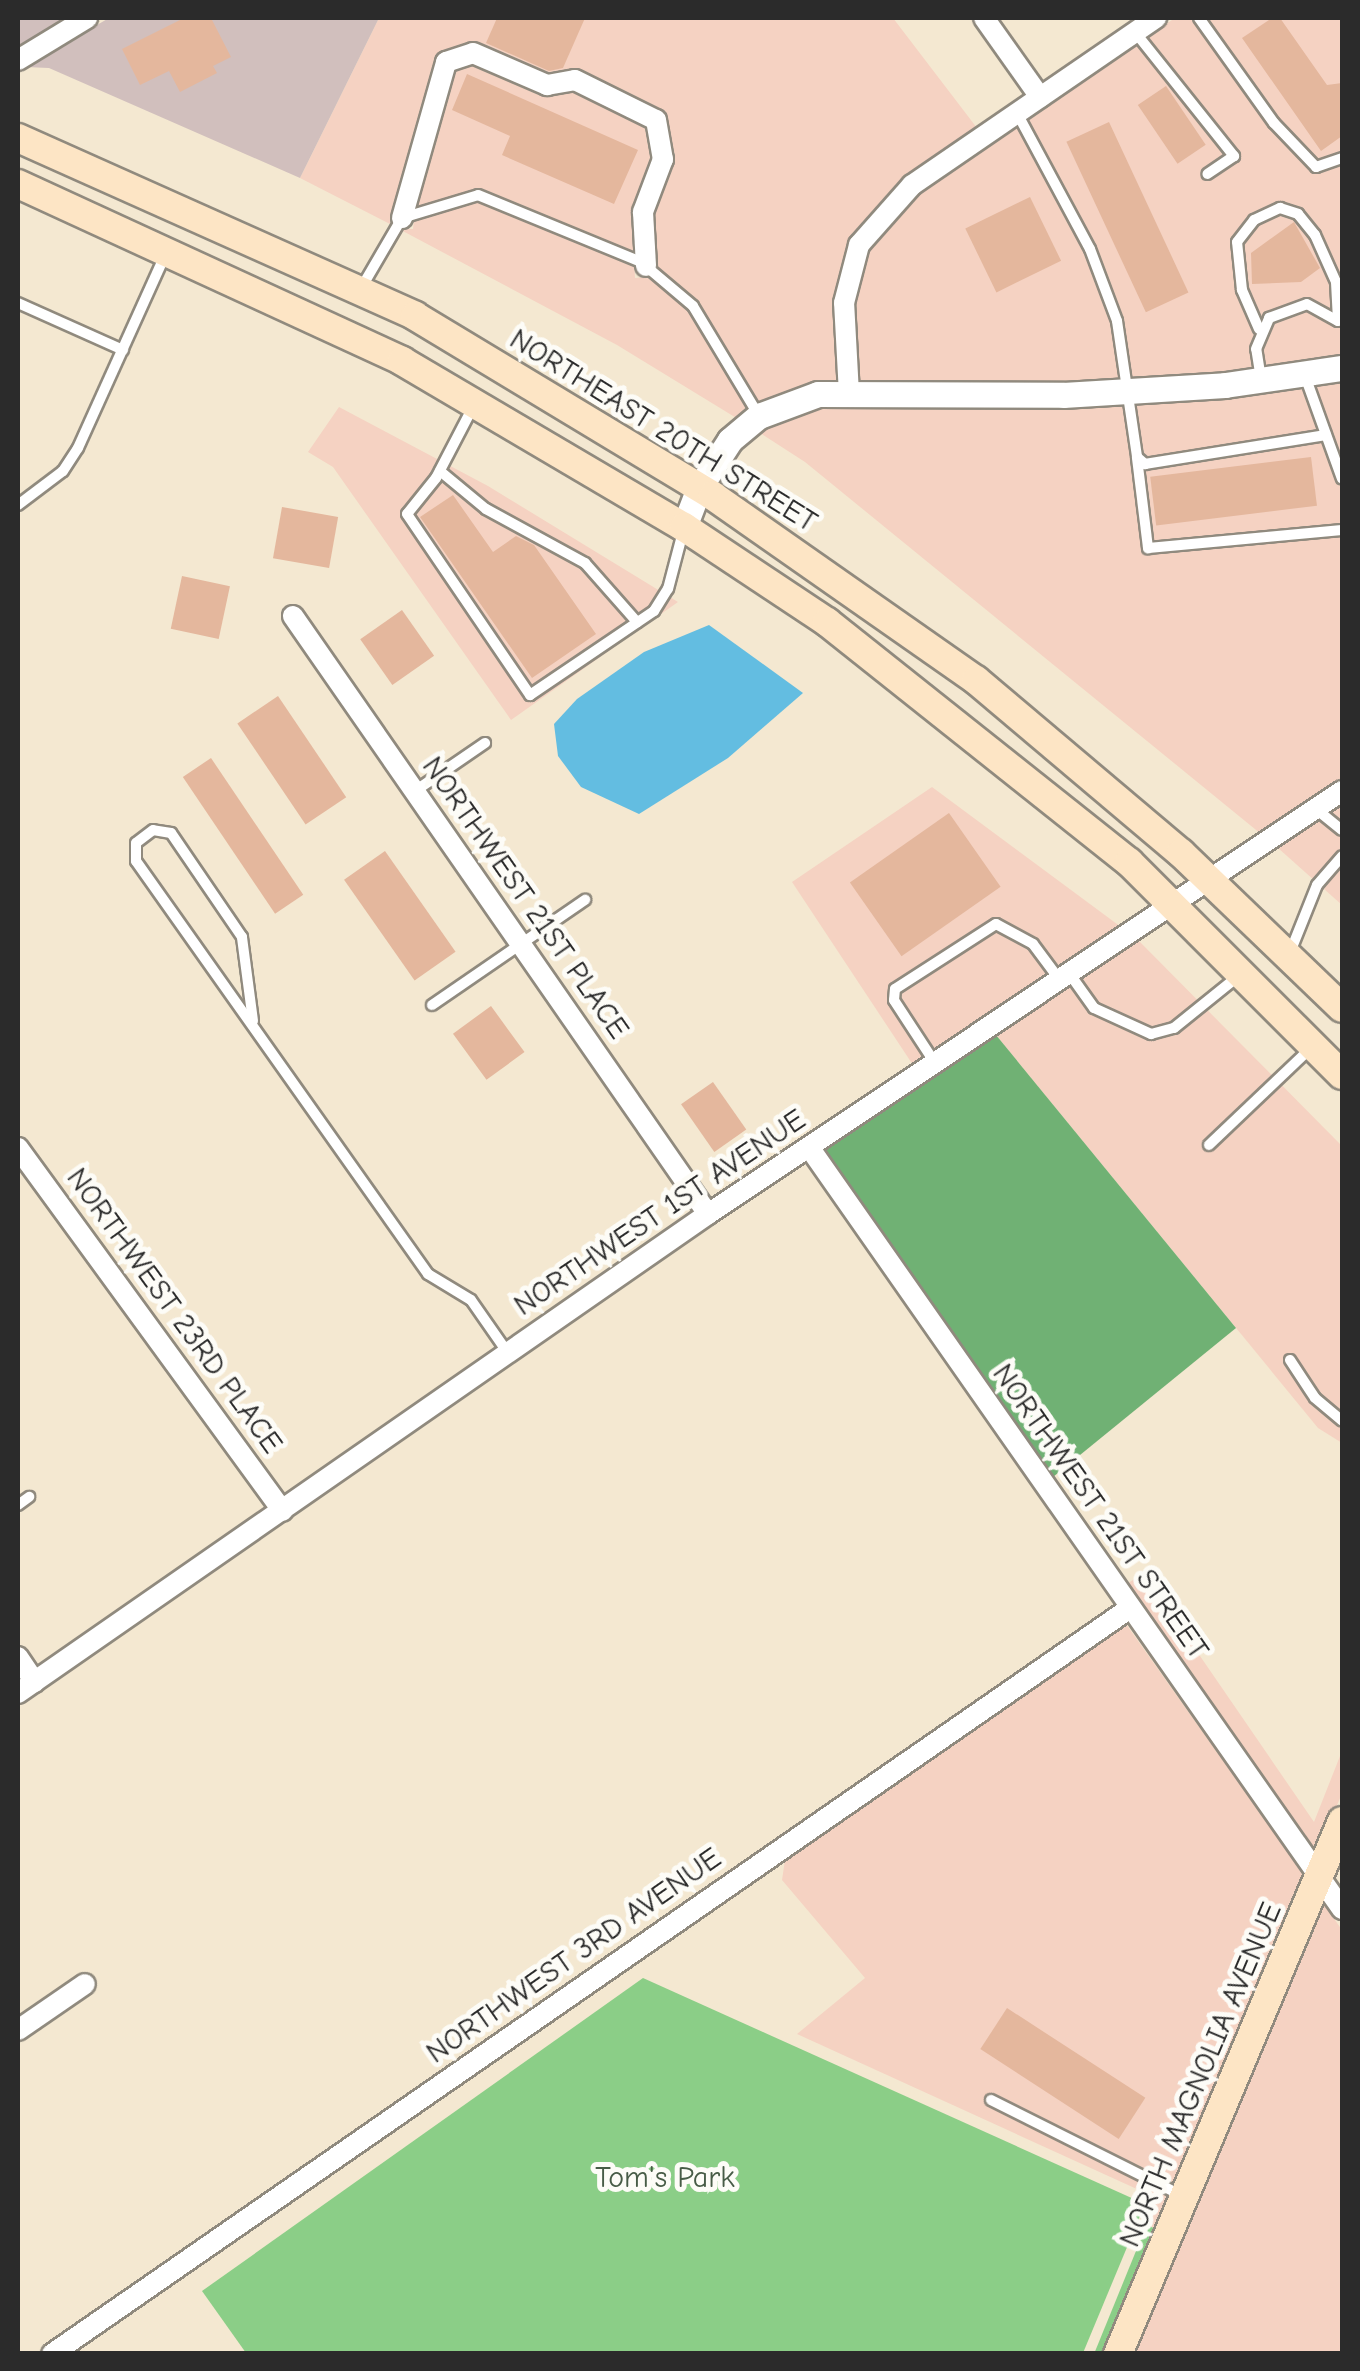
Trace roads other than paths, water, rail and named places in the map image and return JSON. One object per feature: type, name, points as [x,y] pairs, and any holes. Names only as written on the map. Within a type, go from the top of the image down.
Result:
[{"type":"main road","name":"NORTHEAST 20TH STREET","points":[[18,138],[415,316],[699,488],[976,680],[1210,881],[1342,1008]]},
{"type":"main road","points":[[18,184],[402,361],[684,527],[827,622],[1054,797],[1173,904],[1342,1074]]},
{"type":"main road","name":"NORTH MAGNOLIA AVENUE","points":[[1118,2354],[1342,1821]]},
{"type":"street","points":[[18,60],[87,18]]},
{"type":"street","points":[[984,18],[1040,97]]},
{"type":"street","points":[[850,394],[844,303],[858,245],[912,185],[1156,18]]},
{"type":"street","points":[[402,218],[446,62],[473,53],[547,85],[574,80],[656,120],[663,158],[643,212],[646,266]]},
{"type":"street","points":[[684,527],[699,488],[730,440],[759,416],[818,394],[1124,391],[1342,368]]},
{"type":"street","name":"NORTHWEST 21ST PLACE","points":[[293,616],[708,1214]]},
{"type":"street","name":"NORTHWEST 1ST AVENUE","points":[[26,1687],[708,1214],[1342,791]]},
{"type":"street","name":"NORTHWEST 21ST STREET","points":[[810,1147],[1342,1910]]},
{"type":"street","name":"NORTHWEST 23RD PLACE","points":[[18,1148],[283,1511]]},
{"type":"street","name":"NORTHWEST 3RD AVENUE","points":[[52,2354],[1130,1608]]},
{"type":"street","points":[[18,1657],[26,1687]]},
{"type":"street","points":[[18,2030],[84,1984]]},
{"type":"lane","points":[[1199,18],[1274,123],[1316,167],[1342,158]]},
{"type":"lane","points":[[1135,32],[1234,156],[1207,174]]},
{"type":"lane","points":[[1017,113],[1090,249],[1118,321],[1124,391],[1148,548],[1342,530]]},
{"type":"lane","points":[[360,291],[402,218],[478,195],[646,266],[692,306],[759,416]]},
{"type":"lane","points":[[1261,379],[1259,330],[1242,290],[1237,242],[1254,220],[1280,208],[1298,214],[1315,235],[1336,282],[1340,323]]},
{"type":"lane","points":[[18,505],[63,471],[78,448],[167,252]]},
{"type":"lane","points":[[18,303],[123,350]]},
{"type":"lane","points":[[1259,330],[1286,308],[1307,304],[1340,323]]},
{"type":"lane","points":[[1304,373],[1342,479]]},
{"type":"lane","points":[[475,403],[440,471],[407,514],[530,696],[637,622],[668,589],[684,527]]},
{"type":"lane","points":[[1137,457],[1145,464],[1326,435]]},
{"type":"lane","points":[[440,471],[486,509],[585,563],[637,622]]},
{"type":"lane","points":[[414,791],[485,744]]},
{"type":"lane","points":[[1316,809],[1342,830]]},
{"type":"lane","points":[[253,1021],[242,937],[171,833],[153,830],[136,842],[136,861],[253,1021],[428,1274],[470,1300],[509,1353]]},
{"type":"lane","points":[[1288,956],[1317,885],[1342,856]]},
{"type":"lane","points":[[432,1006],[584,900]]},
{"type":"lane","points":[[935,1063],[894,1000],[896,989],[996,924],[1033,944],[1094,1008],[1151,1034],[1174,1028],[1242,974]]},
{"type":"lane","points":[[1209,1145],[1313,1045]]},
{"type":"lane","points":[[1290,1360],[1315,1398],[1342,1421]]},
{"type":"lane","points":[[18,1505],[29,1497]]},
{"type":"lane","points":[[991,2100],[1184,2197]]},
{"type":"water","points":[[709,625],[803,693],[728,758],[639,814],[581,787],[558,756],[554,724],[577,699],[644,652]]},
{"type":"park label","name":"Tom's Park","points":[[665,2178]]}]
